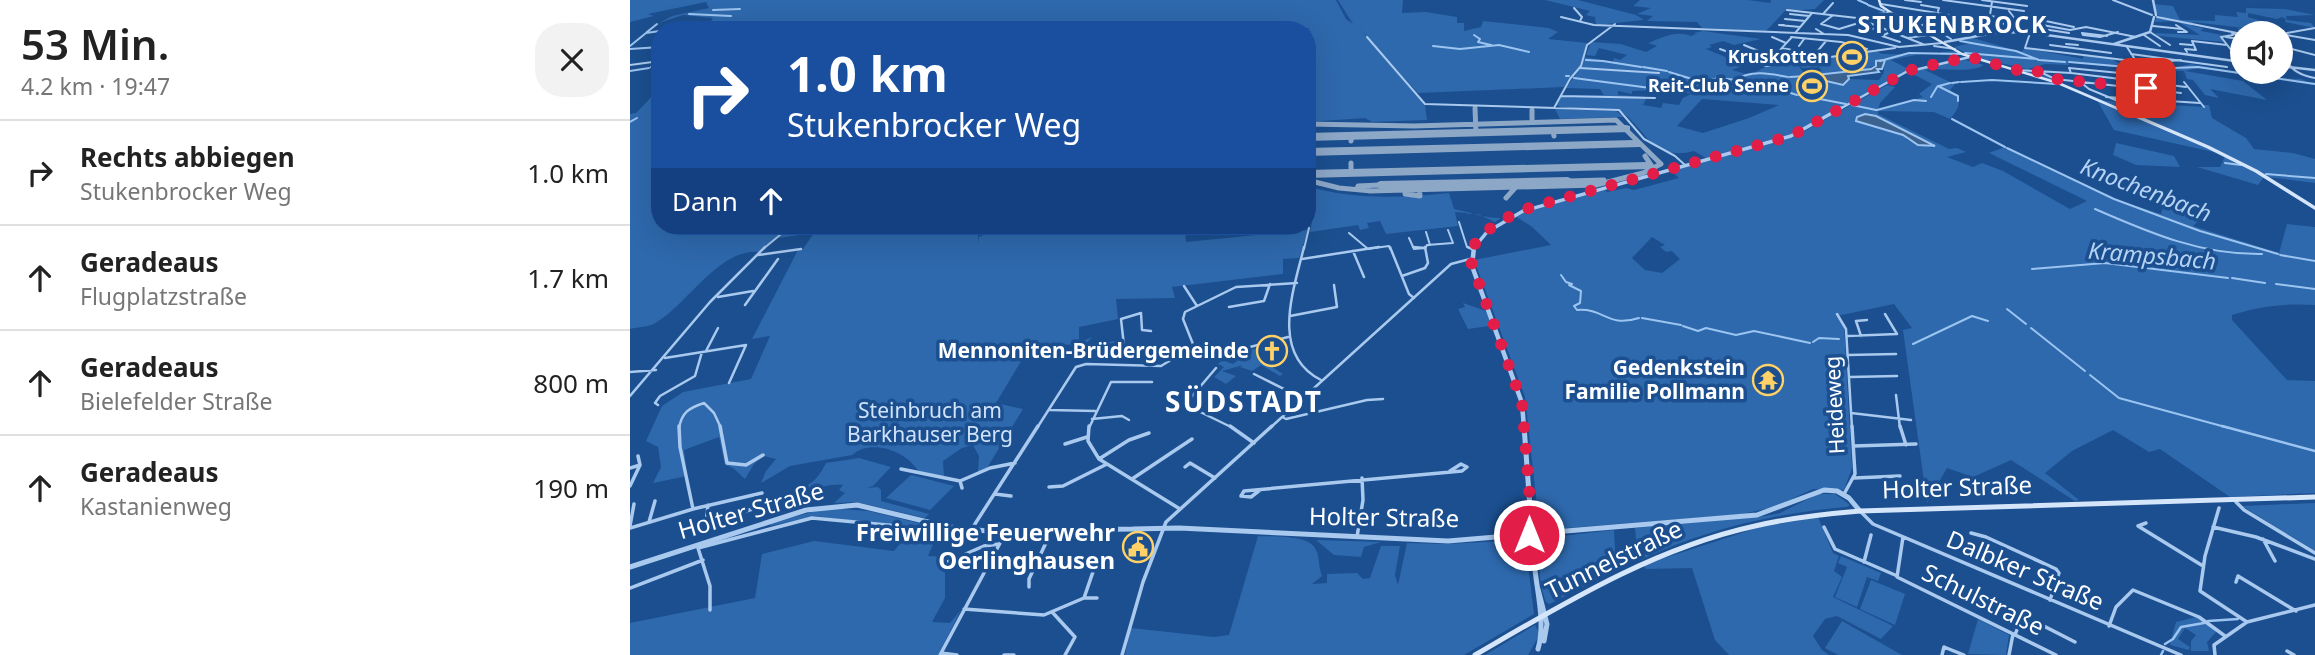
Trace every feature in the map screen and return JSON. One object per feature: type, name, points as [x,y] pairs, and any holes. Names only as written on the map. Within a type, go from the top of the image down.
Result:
[{"type":"main road","points":[[1879,1],[1890,12],[1962,54],[2076,90],[2208,147],[2256,171],[2315,208]]},
{"type":"main road","name":"Holter Straße","points":[[1860,510],[2315,497]]},
{"type":"main road","name":"Tunnelstraße","points":[[1475,655],[1634,566],[1712,536],[1782,519],[1860,510]]},
{"type":"street","points":[[1905,0],[1939,8],[1934,20],[1918,27]]},
{"type":"street","points":[[1943,0],[1972,8],[2024,11]]},
{"type":"street","points":[[1982,0],[2027,6]]},
{"type":"street","points":[[2113,0],[2155,16],[2230,33]]},
{"type":"street","points":[[2115,45],[2117,42],[2150,32],[2155,16],[2153,0]]},
{"type":"street","points":[[1879,1],[1920,12],[1990,21],[2032,33],[2230,61]]},
{"type":"street","points":[[1993,1],[1989,16],[1994,33]]},
{"type":"street","points":[[1824,14],[1833,3]]},
{"type":"street","points":[[1920,12],[1921,3]]},
{"type":"street","points":[[1953,7],[1954,3]]},
{"type":"street","points":[[1574,8],[1582,17],[1580,21]]},
{"type":"street","points":[[1787,10],[1857,18],[1925,45],[1955,49]]},
{"type":"street","points":[[1840,16],[1844,10]]},
{"type":"street","points":[[1989,16],[2015,19],[2009,11]]},
{"type":"street","points":[[1857,18],[1890,12]]},
{"type":"street","points":[[1768,66],[1812,13]]},
{"type":"street","points":[[1790,14],[1809,16]]},
{"type":"street","points":[[1872,14],[1883,21]]},
{"type":"street","points":[[1833,15],[1821,24],[1839,29],[1865,21]]},
{"type":"street","points":[[1561,17],[1594,25],[1855,36],[1899,47]]},
{"type":"street","points":[[1785,19],[1805,22]]},
{"type":"street","points":[[2041,20],[2136,37]]},
{"type":"street","points":[[2082,23],[2086,27]]},
{"type":"street","points":[[1554,108],[1580,68],[1590,41],[1615,24]]},
{"type":"street","points":[[1784,25],[1800,27]]},
{"type":"street","points":[[1900,42],[1882,36],[1912,25]]},
{"type":"street","points":[[1971,25],[1969,30],[1985,35]]},
{"type":"street","points":[[2069,32],[2042,25],[2043,29],[2069,32],[2077,28]]},
{"type":"street","points":[[2176,25],[2187,33],[2178,32]]},
{"type":"street","points":[[2153,26],[2182,29]]},
{"type":"street","points":[[1869,30],[1879,27]]},
{"type":"street","points":[[2293,32],[2315,28]]},
{"type":"street","points":[[1816,29],[1824,34]]},
{"type":"street","points":[[2107,36],[2085,32],[2082,34],[2100,37],[2107,36],[2118,33]]},
{"type":"street","points":[[2150,32],[2170,45]]},
{"type":"street","points":[[1932,46],[1994,33],[2032,33]]},
{"type":"street","points":[[2032,33],[2025,48],[2136,61],[2169,63],[2181,60]]},
{"type":"street","points":[[1906,38],[1931,35]]},
{"type":"street","points":[[2144,35],[2160,46]]},
{"type":"street","points":[[2223,36],[2230,35]]},
{"type":"street","points":[[2051,36],[2050,45],[2053,51]]},
{"type":"street","points":[[2223,36],[2230,37]]},
{"type":"street","points":[[2223,36],[2230,49]]},
{"type":"street","points":[[2293,36],[2315,40]]},
{"type":"street","points":[[1367,37],[1425,104],[1620,110],[1644,139],[1675,156],[1685,165]]},
{"type":"street","points":[[1772,37],[1786,43]]},
{"type":"street","points":[[1791,37],[1847,43],[1867,50]]},
{"type":"street","points":[[1799,46],[1804,39]]},
{"type":"street","points":[[1816,53],[1826,41]]},
{"type":"street","points":[[2192,45],[2195,45],[2192,41],[2227,45]]},
{"type":"street","points":[[2201,42],[2204,46]]},
{"type":"street","points":[[2066,44],[2090,51],[2111,53]]},
{"type":"street","points":[[2180,44],[2192,45],[2196,50],[2185,49],[2187,52]]},
{"type":"street","points":[[2218,44],[2221,48]]},
{"type":"street","points":[[1744,45],[1773,57]]},
{"type":"street","points":[[1720,49],[1768,66],[1867,50],[1925,45]]},
{"type":"street","points":[[2050,45],[2078,45]]},
{"type":"street","points":[[2127,47],[2136,61],[2135,69],[2148,82]]},
{"type":"street","points":[[1782,48],[1797,51],[1792,58],[1798,61]]},
{"type":"street","points":[[2293,50],[2315,55]]},
{"type":"street","points":[[2090,51],[2093,57]]},
{"type":"street","points":[[2131,54],[2227,66]]},
{"type":"street","points":[[1536,652],[1543,636],[1543,616],[1535,578],[1520,395],[1470,260],[1472,249],[1491,229],[1523,211],[1791,136],[1906,72],[1970,57]]},
{"type":"street","points":[[2216,59],[2219,65]]},
{"type":"street","points":[[630,65],[651,62]]},
{"type":"street","points":[[1580,68],[1659,73]]},
{"type":"street","points":[[2071,73],[2069,68],[2172,76]]},
{"type":"street","points":[[2293,68],[2315,70]]},
{"type":"street","points":[[2293,69],[2300,75],[2315,78]]},
{"type":"street","points":[[2017,70],[2071,73],[2186,87]]},
{"type":"street","points":[[2036,70],[2051,78],[2181,93]]},
{"type":"street","points":[[2166,76],[2174,85]]},
{"type":"street","points":[[2080,81],[2089,89],[2118,101]]},
{"type":"street","points":[[2184,82],[2204,107]]},
{"type":"street","points":[[2129,86],[2140,92],[2136,93]]},
{"type":"street","points":[[2153,90],[2173,101]]},
{"type":"street","points":[[1560,96],[1655,98]]},
{"type":"street","points":[[2106,97],[2200,103]]},
{"type":"street","points":[[1459,222],[1467,247],[1472,249]]},
{"type":"street","points":[[1409,238],[1414,249],[1453,243],[1448,229]]},
{"type":"street","points":[[1426,232],[1430,245]]},
{"type":"street","points":[[1349,233],[1368,249]]},
{"type":"street","points":[[630,396],[656,370],[687,329],[781,235]]},
{"type":"street","points":[[1308,235],[1290,316],[1290,336],[1297,364],[1322,380]]},
{"type":"street","points":[[1302,259],[1389,246],[1409,294],[1414,298]]},
{"type":"street","points":[[1402,276],[1426,268],[1428,263],[1425,248]]},
{"type":"street","points":[[758,255],[801,249]]},
{"type":"street","points":[[1353,251],[1364,277]]},
{"type":"street","points":[[745,305],[778,259]]},
{"type":"street","points":[[1122,655],[1143,582],[1163,529],[1180,509],[1455,262],[1470,260]]},
{"type":"street","points":[[1197,354],[1182,317],[1185,312],[1236,287],[1297,283]]},
{"type":"street","points":[[1228,307],[1264,301],[1270,284]]},
{"type":"street","points":[[1290,316],[1337,307],[1334,285]]},
{"type":"street","points":[[1184,286],[1198,306]]},
{"type":"street","points":[[717,297],[753,291]]},
{"type":"street","points":[[1151,331],[1142,330],[1141,313],[1121,319],[1124,346],[1172,347],[1179,355]]},
{"type":"street","name":"Heideweg","points":[[1837,314],[1845,325],[1847,336],[1854,446],[1854,478],[1844,494]]},
{"type":"street","points":[[1847,336],[1898,334],[1885,314]]},
{"type":"street","points":[[1861,336],[1856,321],[1867,320]]},
{"type":"street","points":[[658,405],[655,403],[660,396],[695,376],[704,352],[718,328]]},
{"type":"street","points":[[971,530],[1079,365],[1161,366],[1179,355],[1241,350],[1290,336]]},
{"type":"street","points":[[665,358],[746,345],[729,383]]},
{"type":"street","points":[[1848,355],[1896,354]]},
{"type":"street","points":[[1216,368],[1187,402],[1188,406],[1225,422],[1254,443]]},
{"type":"street","points":[[630,372],[656,370]]},
{"type":"street","points":[[1254,374],[1304,397]]},
{"type":"street","points":[[1850,377],[1896,376]]},
{"type":"street","points":[[1152,382],[1111,382],[1092,419],[1087,437],[1089,448],[1099,459],[1180,509]]},
{"type":"street","points":[[1896,395],[1906,444]]},
{"type":"street","points":[[1282,417],[1286,419],[1367,400],[1383,399]]},
{"type":"street","points":[[694,509],[677,432],[681,418],[689,407],[704,403],[711,407],[720,430],[727,463],[731,466],[747,466],[763,455]]},
{"type":"street","points":[[1048,410],[1095,411]]},
{"type":"street","points":[[1851,412],[1911,420]]},
{"type":"street","points":[[1092,419],[1122,416],[1129,420]]},
{"type":"street","points":[[1099,459],[1129,440],[1149,433]]},
{"type":"street","points":[[1065,444],[1087,437]]},
{"type":"street","points":[[1132,479],[1192,439]]},
{"type":"street","points":[[1854,446],[1916,444]]},
{"type":"street","points":[[630,486],[640,466],[638,456]]},
{"type":"street","points":[[901,469],[960,481],[990,468],[1015,463]]},
{"type":"street","points":[[1185,467],[1190,463],[1215,478]]},
{"type":"street","points":[[1049,486],[1063,486],[1107,464]]},
{"type":"street","points":[[630,468],[640,466]]},
{"type":"street","points":[[1260,490],[1251,497],[1241,496],[1244,491],[1450,471]]},
{"type":"street","points":[[1854,478],[1900,475]]},
{"type":"street","points":[[1357,537],[1363,500],[1362,478]]},
{"type":"street","points":[[960,481],[962,488]]},
{"type":"street","name":"Holter Straße","points":[[630,567],[806,510],[830,506],[857,505],[955,528],[1006,532],[1163,529],[1448,541],[1757,514],[1775,510],[1818,491],[1830,490],[1844,494],[1860,510]]},
{"type":"street","points":[[634,504],[630,527],[762,493]]},
{"type":"street","points":[[995,494],[1009,493],[1011,496]]},
{"type":"street","points":[[2233,498],[2244,510],[2315,553]]},
{"type":"street","points":[[649,522],[655,501]]},
{"type":"street","points":[[708,505],[706,523],[759,507]]},
{"type":"street","points":[[2219,508],[2203,566],[2200,591],[2247,622]]},
{"type":"street","name":"Dalbker Straße","points":[[1860,510],[1871,522],[1902,537],[2181,655]]},
{"type":"street","points":[[710,610],[710,586],[698,547],[812,518],[888,527],[953,531],[955,528]]},
{"type":"street","points":[[2146,523],[2138,526],[2203,566]]},
{"type":"street","name":"Schulstraße","points":[[1824,527],[1833,548],[1895,575],[2056,655]]},
{"type":"street","points":[[2213,527],[2263,539],[2315,559]]},
{"type":"street","points":[[1029,587],[1029,579],[1051,531]]},
{"type":"street","points":[[957,655],[940,654],[1006,532]]},
{"type":"street","points":[[1972,533],[2056,569],[2059,573],[2050,600]]},
{"type":"street","points":[[1864,562],[1871,535]]},
{"type":"street","name":"Schulstraße","points":[[1895,575],[1902,537]]},
{"type":"street","points":[[2263,539],[2275,561]]},
{"type":"street","points":[[980,541],[984,546]]},
{"type":"street","points":[[947,562],[984,546],[999,544]]},
{"type":"street","points":[[630,588],[703,560]]},
{"type":"street","points":[[1084,597],[1094,566]]},
{"type":"street","points":[[2236,582],[2238,576],[2297,611]]},
{"type":"street","points":[[2109,626],[2116,607],[2133,590],[2199,617],[2225,636]]},
{"type":"street","points":[[964,609],[1044,615],[1084,597],[1097,598]]},
{"type":"street","points":[[2215,655],[2214,645],[2247,622],[2315,605]]},
{"type":"street","points":[[1053,612],[1074,637],[1065,655]]},
{"type":"street","points":[[2009,655],[2021,619],[2026,617],[2075,642]]},
{"type":"street","points":[[1942,655],[1947,647],[1964,655]]},
{"type":"street","points":[[2287,652],[2294,655]]},
{"type":"street","points":[[1004,655],[1014,655]]},
{"type":"green space","points":[[630,0],[1336,0],[1346,19],[1353,24],[1338,0],[1403,0],[1402,13],[1426,12],[1457,17],[1457,23],[1464,23],[1464,31],[1481,27],[1483,21],[1549,28],[1558,32],[1548,39],[1587,43],[1580,66],[1564,87],[1418,93],[1359,28],[1425,105],[1427,120],[1372,122],[1365,118],[1316,121],[1316,21],[711,21],[713,18],[683,15],[663,21],[672,16],[709,8],[706,2],[648,14],[654,16],[630,22]]},
{"type":"green space","points":[[1545,0],[1578,0],[1636,15],[1644,20],[1596,25],[1595,17],[1580,14],[1586,15],[1590,11]]},
{"type":"green space","points":[[1640,0],[1748,0],[1770,3],[1771,0],[1824,0],[1815,9],[1785,11],[1766,31],[1702,28],[1697,22],[1647,21],[1653,16],[1637,14],[1651,8],[1633,6]]},
{"type":"green space","points":[[2153,4],[2173,6],[2180,20],[2215,21],[2215,15],[2238,17],[2236,12],[2246,13],[2246,8],[2285,9],[2315,15],[2286,16],[2287,20],[2311,23],[2315,28],[2293,24],[2293,21],[2285,21],[2282,17],[2277,19],[2248,13],[2248,17],[2262,21],[2230,21],[2230,26],[2193,22],[2192,26],[2203,28],[2201,31],[2222,35],[2224,42],[2158,36],[2155,33],[2200,35],[2177,21],[2155,22],[2156,18],[2164,19],[2158,15]]},
{"type":"green space","points":[[1703,31],[1761,39],[1734,45],[1723,41],[1709,45],[1712,47],[1706,49],[1745,65],[1732,70],[1750,75],[1767,66],[1796,62],[1803,72],[1822,71],[1819,67],[1802,68],[1797,62],[1868,50],[1882,54],[1941,55],[1916,55],[1891,60],[1910,70],[1795,133],[1706,158],[1694,151],[1668,152],[1658,148],[1619,110],[1556,105],[1561,96],[1604,95],[1600,89],[1566,88],[1582,66],[1584,57],[1613,62],[1614,58],[1620,60],[1627,55],[1599,48],[1595,56],[1586,55],[1591,42],[1621,44],[1646,52],[1657,46],[1648,43],[1675,34],[1691,36],[1696,34],[1694,33]],"holes":[[[1884,62],[1884,72],[1879,80],[1849,79],[1839,85],[1823,80]],[[1668,89],[1691,94],[1683,98],[1679,105],[1663,103],[1661,108],[1643,105],[1647,97],[1618,95],[1618,91],[1632,94],[1632,91]],[[1702,99],[1779,105],[1703,133],[1677,126]]]},
{"type":"green space","points":[[1973,38],[2021,52],[2025,48],[2083,59],[2083,55],[2112,59],[2123,66],[2134,65],[2133,69],[2068,62],[2069,65],[2045,64],[2028,69],[2105,101],[2204,107],[2209,105],[2212,118],[2246,138],[2254,149],[2293,153],[2315,159],[2315,183],[2269,177],[2160,125],[2077,90],[2020,70],[2027,69],[1974,57],[1954,47],[1970,43],[1957,41]]},
{"type":"green space","points":[[1956,51],[1963,55],[1941,55],[1941,52]]},
{"type":"green space","points":[[1965,60],[1984,65],[1964,70],[1925,70],[1950,82],[1960,83],[1950,90],[1957,97],[1959,104],[1950,119],[1934,112],[1878,111],[1878,114],[1949,149],[1957,148],[1966,152],[1947,157],[1973,167],[1982,163],[2003,171],[2070,209],[2087,201],[1989,153],[2005,147],[2114,199],[2161,214],[2164,204],[2202,217],[2193,226],[2279,253],[2287,224],[2315,227],[2315,305],[2263,307],[2232,315],[2232,320],[2287,380],[2315,381],[2315,493],[2230,497],[2160,449],[2149,452],[2113,430],[2072,451],[2045,473],[2079,500],[2075,501],[2011,460],[1973,477],[1947,468],[1927,503],[1903,330],[1912,328],[1894,304],[1837,316],[1844,325],[1852,468],[1844,490],[1813,489],[1775,507],[1742,514],[1543,530],[1539,524],[1525,397],[1474,260],[1551,245],[1531,226],[1515,216],[1525,211],[1604,189],[1607,192],[1626,188],[1634,190],[1679,178],[1672,171],[1794,137],[1887,85],[1895,87],[1880,103],[1878,110],[1923,97],[1919,94],[1932,84],[1909,72]],"holes":[[[1865,114],[1876,116],[1934,144],[1932,148],[1907,140],[1906,136],[1856,121]],[[1652,237],[1665,245],[1660,247],[1666,252],[1672,251],[1680,259],[1662,273],[1645,270],[1632,258]]]},
{"type":"green space","points":[[2137,62],[2146,63],[2150,67],[2175,68],[2191,64],[2230,71],[2197,68],[2185,71],[2230,79],[2230,84],[2247,84],[2267,100],[2210,89],[2219,98],[2205,95],[2193,80],[2187,79],[2184,71],[2137,70]]},
{"type":"green space","points":[[2293,79],[2301,79],[2315,85],[2293,82]]},
{"type":"green space","points":[[651,97],[651,235],[779,235],[759,252],[731,258],[718,267],[657,322],[630,329],[630,114],[636,113]]},
{"type":"green space","points":[[2097,100],[2218,153],[2114,130]]},
{"type":"green space","points":[[1555,109],[1616,111],[1624,117],[1560,119]]},
{"type":"green space","points":[[2116,143],[2174,156],[2180,167],[2136,165],[2113,155]]},
{"type":"green space","points":[[2225,156],[2264,177],[2258,185],[2197,167],[2220,167]]},
{"type":"green space","points":[[1316,189],[1378,197],[1449,193],[1454,209],[1472,214],[1455,212],[1458,226],[1386,234],[1380,221],[1367,223],[1369,228],[1360,230],[1358,225],[1316,231]]},
{"type":"green space","points":[[1482,216],[1490,217],[1501,218],[1495,222]]},
{"type":"green space","name":"Steinbruch am Barkhauser Berg","points":[[813,235],[978,235],[979,244],[979,237],[984,235],[1185,235],[1186,242],[1257,235],[1306,235],[1299,258],[1283,259],[1283,274],[1172,287],[1175,298],[1116,299],[1118,319],[1079,327],[1079,343],[1092,337],[1087,343],[1088,346],[1032,343],[996,403],[1023,409],[987,468],[978,472],[979,456],[973,445],[962,448],[943,461],[944,477],[919,472],[898,453],[878,447],[860,450],[852,455],[790,466],[761,483],[766,471],[776,459],[764,456],[754,464],[745,479],[733,468],[725,465],[719,437],[684,450],[687,476],[653,483],[661,467],[658,447],[646,441],[662,406],[683,392],[751,379],[770,336],[752,339],[798,250],[803,249]]},
{"type":"green space","points":[[1463,303],[1486,311],[1491,324],[1468,329],[1458,309],[1465,307]]},
{"type":"green space","points":[[1114,341],[1118,347],[1090,346]]},
{"type":"green space","points":[[1257,348],[1265,359],[1263,361],[1283,374],[1280,376],[1261,365],[1252,371],[1240,367],[1243,365],[1222,371],[1236,376],[1226,384],[1214,377],[1224,367],[1218,364],[1222,360],[1233,364],[1237,361],[1230,357]]},
{"type":"green space","points":[[859,458],[891,467],[873,486],[867,488],[878,487],[881,490],[881,501],[929,514],[925,518],[856,502],[834,503],[845,493],[839,490],[843,485],[830,485],[791,494],[815,480],[826,463]]},
{"type":"green space","points":[[911,475],[954,486],[930,510],[886,498]]},
{"type":"green space","points":[[1818,494],[1835,494],[1850,505],[1740,525],[1688,540],[1638,561],[1635,528],[1765,516],[1780,513]]},
{"type":"green space","points":[[2315,503],[2315,551],[2242,506]]},
{"type":"green space","points":[[827,508],[869,511],[930,526],[927,528],[861,523],[816,516],[770,526],[771,523]]},
{"type":"green space","points":[[1818,517],[1833,553],[1839,556],[1834,571],[1842,577],[1833,597],[1893,626],[1881,639],[1837,616],[1825,619],[1813,636],[1822,650],[1829,655],[1729,655],[1715,640],[1692,568],[1646,569],[1643,565],[1760,527]]},
{"type":"green space","points":[[1614,530],[1616,570],[1550,604],[1546,602],[1539,570],[1540,553],[1545,538]]},
{"type":"green space","points":[[1258,536],[1290,537],[1312,545],[1317,553],[1322,576],[1312,584],[1327,583],[1327,574],[1357,573],[1363,579],[1370,578],[1381,546],[1400,546],[1395,575],[1398,585],[1407,543],[1525,540],[1534,614],[1464,655],[1125,655],[1131,628],[1214,637],[1229,635]]},
{"type":"green space","points":[[903,540],[934,542],[928,556],[945,557],[945,598],[932,622],[950,623],[961,610],[938,655],[630,655],[630,623],[755,598],[762,554],[814,541],[894,551]]},
{"type":"green space","points":[[1316,540],[1381,542],[1364,547],[1361,557],[1334,555]]},
{"type":"green space","points":[[1841,556],[1881,573],[1878,581],[1867,577],[1857,607],[1835,597],[1847,567],[1838,563]]},
{"type":"green space","points":[[1871,580],[1905,594],[1895,625],[1860,609]]},
{"type":"green space","points":[[2196,617],[2217,631],[2207,642],[2209,651],[2191,651],[2191,641],[2196,635],[2185,628],[2178,639],[2190,647],[2189,650],[2170,645],[2176,622]]},
{"type":"green space","points":[[1978,619],[2009,635],[2006,655],[1968,654]]},
{"type":"green space","points":[[1842,621],[1902,655],[1838,655],[1825,648]]},
{"type":"green space","points":[[1535,625],[1540,634],[1528,655],[1485,655]]},
{"type":"shaded area","points":[[1885,60],[1882,69],[1877,69],[1879,72],[1848,76],[1849,79],[1843,85],[1809,80],[1806,76],[1871,69],[1876,66],[1876,61]]},
{"type":"shaded area","points":[[1865,114],[1876,116],[1935,146],[1918,145],[1903,135],[1856,121],[1857,117]]},
{"type":"waterway","points":[[1858,0],[1867,4]]},
{"type":"waterway","points":[[1868,5],[1884,11]]},
{"type":"waterway","points":[[713,10],[740,9]]},
{"type":"waterway","points":[[689,14],[731,16]]},
{"type":"waterway","points":[[647,32],[651,29]]},
{"type":"waterway","points":[[1924,30],[1943,34],[1951,39]]},
{"type":"waterway","points":[[630,46],[646,33],[651,32]]},
{"type":"waterway","points":[[1474,35],[1480,39],[1478,42],[1491,45]]},
{"type":"waterway","points":[[1960,41],[2016,51],[2036,59]]},
{"type":"waterway","points":[[1433,46],[1460,49],[1499,45],[1529,52]]},
{"type":"waterway","points":[[630,49],[651,48]]},
{"type":"waterway","points":[[1880,61],[1909,53],[1960,54]]},
{"type":"waterway","points":[[1965,53],[2036,59]]},
{"type":"waterway","points":[[2036,59],[2065,62]]},
{"type":"waterway","points":[[1586,60],[1641,67]]},
{"type":"waterway","points":[[2069,62],[2150,69],[2198,67],[2315,84]]},
{"type":"waterway","points":[[1643,67],[1667,71]]},
{"type":"waterway","points":[[630,71],[649,68]]},
{"type":"waterway","points":[[1669,72],[1692,79],[1695,85],[1718,78],[1737,80],[1754,73],[1788,77]]},
{"type":"waterway","points":[[1790,77],[1806,76]]},
{"type":"waterway","points":[[1574,78],[1658,89]]},
{"type":"waterway","points":[[1961,82],[1992,80],[2057,84]]},
{"type":"waterway","points":[[1952,83],[1959,82]]},
{"type":"waterway","points":[[1939,86],[1950,83]]},
{"type":"waterway","points":[[1660,89],[1728,88],[1756,84],[1770,86]]},
{"type":"waterway","points":[[1938,86],[1958,96],[1958,101]]},
{"type":"waterway","points":[[1772,87],[1797,95]]},
{"type":"waterway","points":[[1931,97],[1937,87]]},
{"type":"waterway","points":[[1799,95],[1846,104]]},
{"type":"waterway","points":[[1877,110],[1914,100],[1926,101]]},
{"type":"waterway","points":[[1852,105],[1876,110]]},
{"type":"waterway","points":[[630,122],[637,118]]},
{"type":"waterway","name":"Knochenbach","points":[[1952,119],[2005,147]]},
{"type":"waterway","name":"Knochenbach","points":[[2007,148],[2114,199],[2200,231],[2278,254]]},
{"type":"waterway","points":[[2225,163],[2241,165]]},
{"type":"waterway","points":[[2266,174],[2315,178]]},
{"type":"waterway","points":[[2095,209],[2156,234],[2197,247],[2262,254]]},
{"type":"waterway","name":"Knochenbach","points":[[2280,255],[2315,261]]},
{"type":"waterway","name":"Krampsbach","points":[[2032,269],[2105,263],[2228,278]]},
{"type":"waterway","points":[[1561,275],[1566,282],[1572,284],[1569,285],[1581,291],[1580,303],[1574,306],[1577,310],[1594,312],[1620,321],[1639,318]]},
{"type":"waterway","name":"Krampsbach","points":[[2232,278],[2265,283]]},
{"type":"waterway","name":"Krampsbach","points":[[2276,284],[2315,289]]},
{"type":"waterway","points":[[2007,309],[2026,324]]},
{"type":"waterway","points":[[1913,344],[1972,316],[1988,321]]},
{"type":"waterway","points":[[1642,318],[1681,325]]},
{"type":"waterway","points":[[1683,326],[1698,331],[1706,328],[1736,335],[1754,331],[1810,343]]},
{"type":"waterway","points":[[2031,328],[2085,371]]},
{"type":"waterway","points":[[1813,342],[1819,338],[1839,339]]},
{"type":"waterway","points":[[2090,375],[2119,398],[2229,428]]},
{"type":"waterway","points":[[2222,426],[2315,451]]},
{"type":"waterway","points":[[2208,621],[2238,619]]},
{"type":"waterway","points":[[2165,644],[2173,639],[2181,627],[2204,623]]},
{"type":"waterway","points":[[2161,655],[2163,651]]},
{"type":"taxiway","points":[[1475,108],[1476,124]]},
{"type":"taxiway","points":[[1532,110],[1532,121]]},
{"type":"taxiway","points":[[1476,124],[1616,120],[1661,164],[1653,168]]},
{"type":"taxiway","points":[[1316,124],[1476,124]]},
{"type":"taxiway","points":[[1476,124],[1476,133]]},
{"type":"taxiway","points":[[1553,131],[1554,136]]},
{"type":"taxiway","points":[[1351,141],[1352,136]]},
{"type":"taxiway","points":[[1645,156],[1653,168]]},
{"type":"taxiway","points":[[1351,163],[1351,173]]},
{"type":"taxiway","points":[[1419,190],[1596,185],[1653,168]]},
{"type":"taxiway","points":[[1568,181],[1604,180]]},
{"type":"taxiway","points":[[1316,182],[1339,188],[1371,191]]},
{"type":"taxiway","points":[[1419,184],[1419,190]]},
{"type":"taxiway","points":[[1357,189],[1358,186],[1380,185]]},
{"type":"taxiway","points":[[1506,198],[1515,188]]},
{"type":"taxiway","points":[[1371,191],[1419,190]]},
{"type":"taxiway","points":[[1405,194],[1420,196],[1419,190]]},
{"type":"runway","points":[[1316,137],[1626,129]]},
{"type":"runway","points":[[1316,152],[1635,144]]},
{"type":"runway","points":[[1316,174],[1647,166]]},
{"type":"runway","points":[[1380,185],[1568,181]]},
{"type":"place","name":"Kruskotten","points":[[1852,57]]},
{"type":"place","name":"Reit-Club Senne","points":[[1812,86]]},
{"type":"place","name":"Mennoniten-Brüdergemeinde","points":[[1272,351]]},
{"type":"place","name":"Gedenkstein Familie Pollmann","points":[[1768,380]]},
{"type":"place","name":"Freiwillige Feuerwehr Oerlinghausen","points":[[1138,547]]},
{"type":"district","name":"STUKENBROCK","points":[[1953,25]]},
{"type":"district","name":"SÜDSTADT","points":[[1244,402]]},
{"type":"route","points":[[1529,535],[1530,501],[1522,402],[1469,256],[1476,243],[1500,222],[1535,206],[1797,134],[1906,72],[1970,57],[2017,70],[2036,70],[2055,79],[2146,88]]}]
